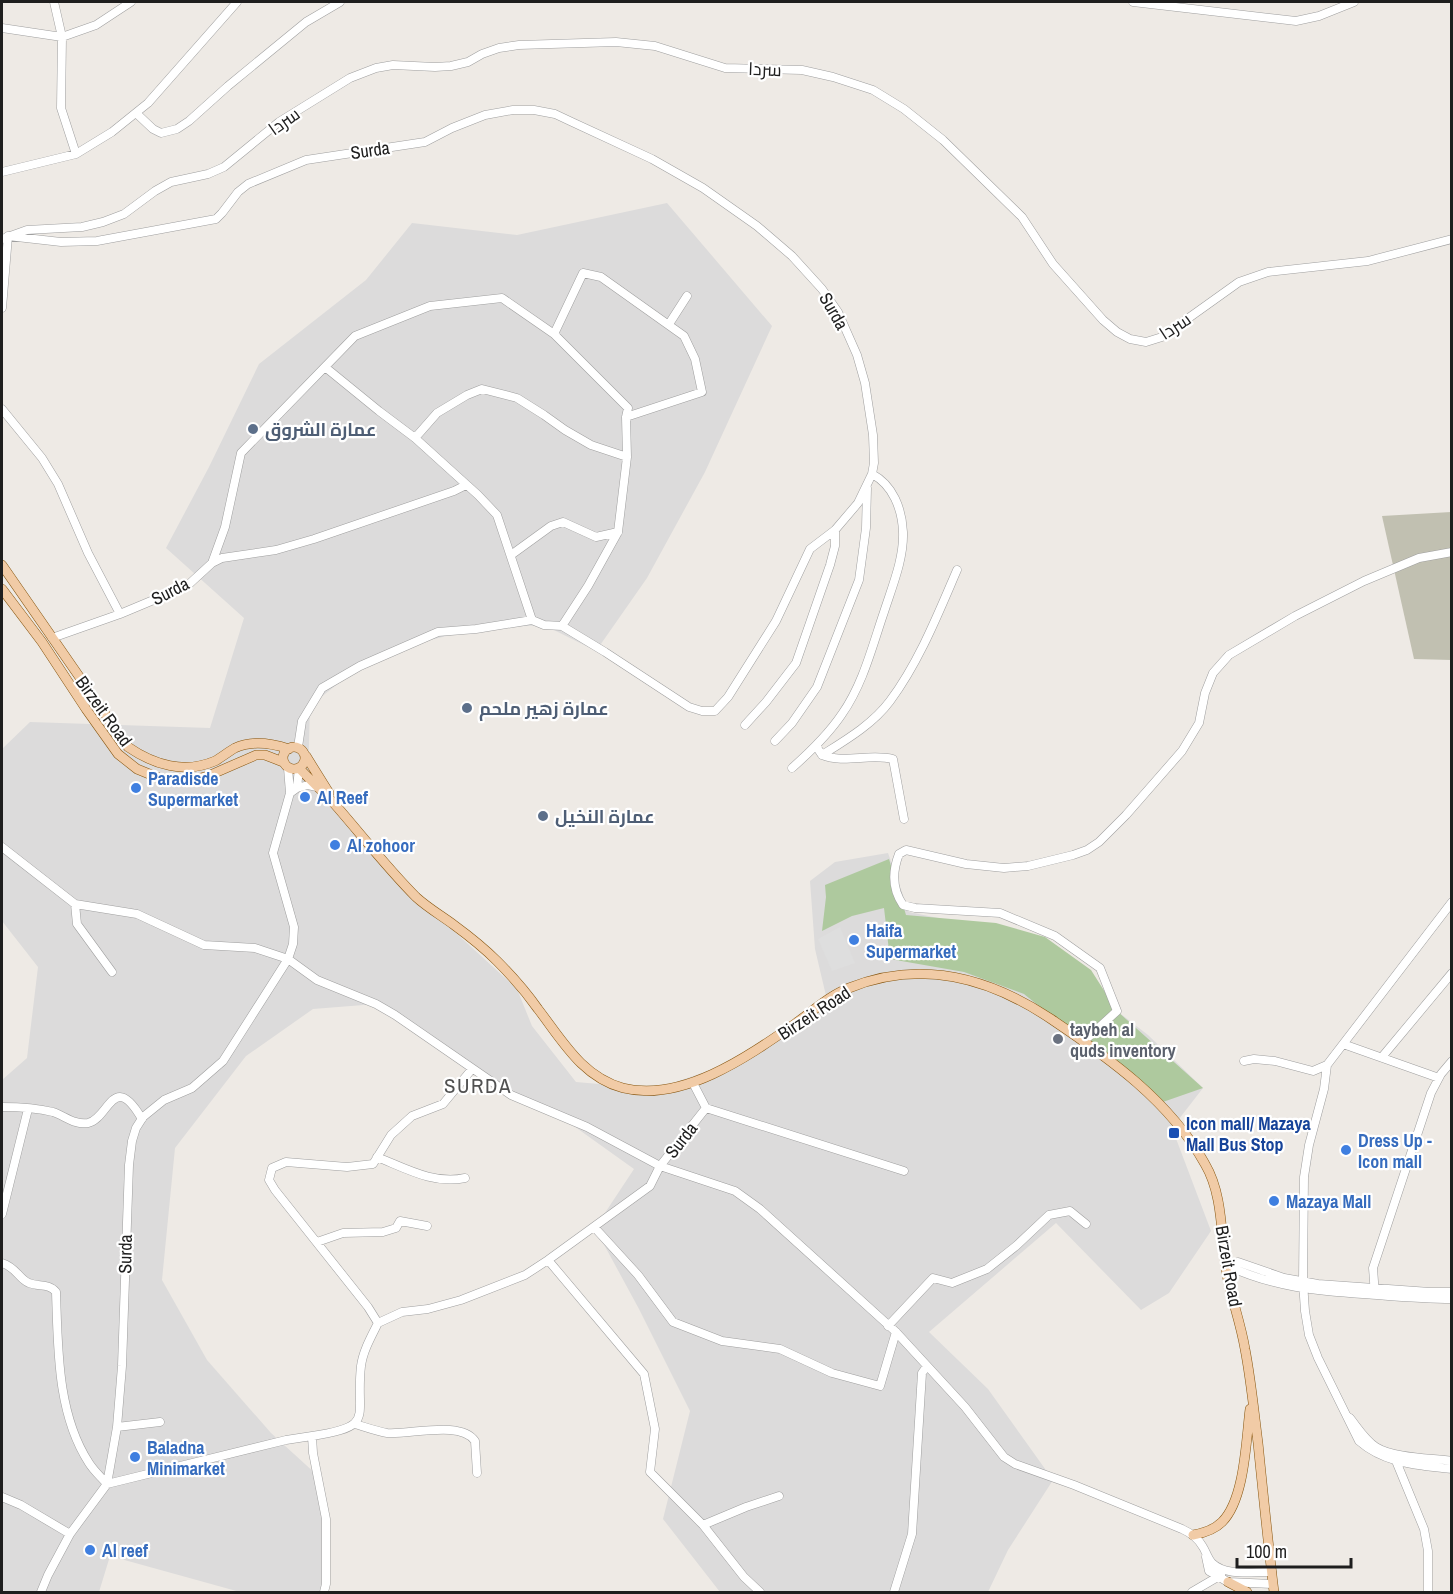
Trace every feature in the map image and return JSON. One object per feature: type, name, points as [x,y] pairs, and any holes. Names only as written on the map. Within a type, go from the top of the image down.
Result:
[{"type":"main road","name":"Birzeit Road","points":[[2,565],[128,747],[146,759],[166,766],[193,767],[215,761],[236,748],[247,745],[264,743],[297,750]]},
{"type":"main road","name":"Birzeit Road","points":[[2,589],[42,642],[118,754],[137,769],[159,778],[185,782],[208,776],[256,755],[265,755],[286,765],[299,768]]},
{"type":"main road","points":[[42,642],[52,638]]},
{"type":"main road","points":[[286,765],[283,757],[297,750]]},
{"type":"main road","points":[[297,750],[304,762],[299,768],[336,805]]},
{"type":"main road","points":[[297,750],[336,805]]},
{"type":"main road","name":"Birzeit Road","points":[[336,805],[367,844],[420,900],[498,963],[534,1004],[572,1055],[592,1073],[621,1087],[638,1090],[693,1083],[748,1056],[846,989],[886,976],[910,973],[939,974],[968,980],[1002,992],[1032,1006],[1131,1076],[1155,1099],[1197,1150],[1208,1168],[1216,1193],[1226,1265],[1246,1351],[1274,1588]]},
{"type":"main road","points":[[1193,1535],[1203,1533],[1222,1522],[1235,1501],[1241,1478],[1252,1395]]},
{"type":"main road","points":[[1228,1582],[1247,1593]]},
{"type":"street","points":[[54,2],[62,37],[61,108],[76,154]]},
{"type":"street","points":[[2,28],[62,37],[96,25],[131,2]]},
{"type":"street","points":[[2,172],[76,154],[112,132],[148,103],[237,2]]},
{"type":"street","points":[[136,113],[153,129],[161,133],[177,129],[306,22],[340,2]]},
{"type":"street","points":[[1133,2],[1296,21],[1319,16],[1354,2]]},
{"type":"street","name":"سردا","points":[[5,237],[27,230],[82,227],[124,214],[171,182],[208,174],[224,167],[279,122],[350,78],[376,68],[393,65],[451,66],[468,62],[499,48],[519,45],[616,42],[663,48],[724,68],[802,70],[873,90],[904,109],[943,140],[1022,217],[1053,264],[1103,320],[1130,339],[1146,342],[1162,338],[1239,282],[1255,275],[1368,261],[1452,239]]},
{"type":"street","name":"Surda","points":[[5,237],[61,242],[97,241],[216,219],[238,192],[248,184],[276,172],[317,158],[425,142],[485,115],[513,110],[534,110],[555,114],[652,159],[703,188],[757,226],[792,256],[822,289],[838,312],[857,355],[865,383],[873,435],[872,474],[858,503],[835,530],[810,549],[776,621],[728,697],[715,711],[702,711],[689,707],[562,626],[544,625],[532,620],[476,629],[438,632],[360,666],[322,688],[302,721],[297,750]]},
{"type":"street","points":[[2,308],[5,237]]},
{"type":"street","points":[[554,334],[583,273],[601,277],[684,336],[695,359],[702,392],[626,417]]},
{"type":"street","points":[[669,324],[687,296]]},
{"type":"street","name":"Surda","points":[[52,638],[120,614],[187,586],[212,563],[225,527],[242,453],[355,336],[430,306],[502,298],[554,334],[628,408],[626,417],[627,457],[618,532],[588,586],[562,626]]},
{"type":"street","points":[[325,367],[415,438],[497,515],[532,620]]},
{"type":"street","points":[[415,438],[437,413],[482,389],[517,398],[591,445],[627,457]]},
{"type":"street","points":[[2,409],[42,458],[58,484],[102,581],[120,614]]},
{"type":"street","points":[[792,768],[816,746],[842,715],[858,686],[898,569],[903,534],[901,514],[896,499],[883,480],[872,474]]},
{"type":"street","points":[[212,563],[222,558],[276,550],[314,539],[466,485]]},
{"type":"street","points":[[774,741],[792,723],[818,687],[859,580],[866,528],[867,487]]},
{"type":"street","points":[[511,555],[551,526],[563,522],[596,537],[618,532]]},
{"type":"street","points":[[745,725],[796,663],[830,565],[835,546],[835,530]]},
{"type":"street","points":[[1083,1042],[1117,1011],[1100,968],[1055,936],[1000,913],[915,908],[903,905],[896,895],[894,880],[894,865],[899,854],[906,850],[966,864],[1004,868],[1028,866],[1087,850],[1099,842],[1126,815],[1182,751],[1199,723],[1205,693],[1213,673],[1229,656],[1295,616],[1364,581],[1419,558],[1452,552]]},
{"type":"street","points":[[822,755],[871,721],[890,702],[927,638],[957,570]]},
{"type":"street","points":[[816,746],[822,755],[832,758],[883,756],[893,759],[904,819]]},
{"type":"street","name":"Surda","points":[[41,1593],[70,1534],[107,1484],[117,1427],[122,1366],[129,1165],[132,1141],[142,1119],[154,1107],[192,1088],[223,1061],[288,959],[293,944],[294,927],[273,853],[293,790],[286,765]]},
{"type":"street","points":[[293,790],[299,768]]},
{"type":"street","points":[[293,790],[308,785],[317,787]]},
{"type":"street","points":[[2,847],[75,904],[137,914],[204,945],[255,948],[288,959],[317,980],[376,1004],[512,1095],[588,1127],[660,1166],[735,1191],[760,1209],[896,1332],[965,1407],[1004,1457],[1015,1464],[1182,1528],[1202,1544],[1212,1563],[1230,1571],[1272,1572]]},
{"type":"street","points":[[1244,1061],[1254,1059],[1275,1061],[1313,1071],[1327,1065],[1452,902]]},
{"type":"street","points":[[75,904],[77,924],[112,972]]},
{"type":"street","points":[[1382,1057],[1452,973]]},
{"type":"street","points":[[1343,1044],[1439,1078]]},
{"type":"street","points":[[1374,1291],[1373,1268],[1431,1094],[1439,1078],[1452,1061]]},
{"type":"street","points":[[1327,1065],[1324,1089],[1309,1145],[1304,1176],[1303,1286],[1309,1335],[1327,1379],[1359,1441],[1376,1454],[1396,1461],[1452,1469]]},
{"type":"street","points":[[2,1263],[14,1269],[30,1283],[53,1288],[56,1292],[60,1376],[68,1411],[89,1464],[107,1484],[286,1440],[332,1433],[348,1428],[355,1424],[360,1413],[361,1367],[364,1351],[378,1323],[368,1307],[275,1190],[269,1180],[272,1168],[286,1162],[347,1167],[373,1164],[391,1135],[412,1116],[443,1104],[472,1069]]},
{"type":"street","name":"Surda","points":[[378,1323],[402,1312],[428,1309],[461,1300],[525,1275],[595,1228],[650,1186],[660,1166],[706,1108],[693,1083]]},
{"type":"street","points":[[2,1107],[55,1113],[85,1124],[97,1119],[109,1103],[118,1098],[135,1106],[142,1119]]},
{"type":"street","points":[[706,1108],[904,1171]]},
{"type":"street","points":[[2,1214],[28,1109]]},
{"type":"street","points":[[377,1157],[431,1179],[465,1179]]},
{"type":"street","points":[[888,1326],[933,1278],[952,1282],[987,1269],[1049,1215],[1070,1211],[1086,1224]]},
{"type":"street","points":[[317,1242],[343,1233],[383,1232],[396,1228],[400,1221],[427,1226]]},
{"type":"street","points":[[595,1228],[638,1275],[673,1322],[722,1341],[780,1349],[832,1373],[880,1386],[896,1332]]},
{"type":"street","points":[[548,1260],[644,1374],[655,1429],[650,1472],[704,1525],[744,1577],[760,1593]]},
{"type":"street","points":[[1226,1265],[1240,1272],[1303,1286],[1374,1291],[1452,1292]]},
{"type":"street","points":[[1374,1291],[1429,1299],[1452,1299]]},
{"type":"street","points":[[894,1593],[912,1534],[922,1373],[927,1366]]},
{"type":"street","points":[[1342,1408],[1364,1437],[1376,1447],[1397,1454],[1452,1461]]},
{"type":"street","points":[[117,1427],[160,1422]]},
{"type":"street","points":[[355,1424],[386,1432],[445,1430],[465,1432],[475,1441],[477,1473]]},
{"type":"street","points":[[312,1436],[313,1453],[326,1519],[324,1593]]},
{"type":"street","points":[[1396,1461],[1424,1529],[1428,1551],[1428,1593]]},
{"type":"street","points":[[704,1525],[779,1496]]},
{"type":"street","points":[[2,1497],[21,1505],[70,1534]]},
{"type":"street","points":[[1206,1552],[1209,1571],[1217,1577],[1228,1582],[1274,1588]]},
{"type":"street","points":[[1192,1593],[1230,1571]]},
{"type":"shaded area","points":[[667,203],[772,326],[705,472],[647,578],[596,651],[544,625],[476,629],[409,645],[360,666],[310,706],[308,778],[420,900],[517,989],[532,1026],[576,1082],[656,1089],[739,1060],[827,1000],[815,949],[810,881],[835,862],[888,853],[909,912],[996,930],[1117,1011],[1148,1035],[1203,1088],[1172,1128],[1211,1231],[1169,1293],[1141,1310],[1056,1223],[929,1332],[988,1389],[1053,1480],[1008,1550],[988,1592],[720,1592],[663,1519],[690,1411],[595,1228],[634,1169],[557,1114],[511,1095],[376,1004],[313,1009],[246,1056],[175,1148],[162,1280],[207,1360],[271,1433],[317,1475],[322,1500],[326,1560],[321,1592],[240,1592],[110,1556],[99,1592],[2,1592],[2,1080],[27,1058],[38,967],[2,921],[2,749],[30,722],[210,728],[244,618],[166,548],[209,467],[259,364],[366,280],[412,223],[517,235]]},
{"type":"shaded area","points":[[1451,512],[1451,660],[1414,659],[1382,516]]},
{"type":"shaded area","points":[[840,927],[855,963],[832,971],[818,939]]},
{"type":"green space","points":[[889,859],[906,915],[996,923],[1045,937],[1091,970],[1117,1011],[1203,1088],[1160,1103],[1024,994],[964,972],[890,959],[884,908],[852,916],[822,931],[825,885]]},
{"type":"place","name":"عمارة الشروق","points":[[253,429]]},
{"type":"place","name":"عمارة زهير ملحم","points":[[467,708]]},
{"type":"place","name":"Paradisde Supermarket","points":[[136,788]]},
{"type":"place","name":"Al Reef","points":[[305,797]]},
{"type":"place","name":"عمارة النخيل","points":[[543,816]]},
{"type":"place","name":"Al zohoor","points":[[335,845]]},
{"type":"place","name":"Haifa Supermarket","points":[[854,940]]},
{"type":"place","name":"taybeh al quds inventory","points":[[1058,1039]]},
{"type":"place","name":"Icon mall/ Mazaya Mall Bus Stop","points":[[1174,1133]]},
{"type":"place","name":"Dress Up - Icon mall","points":[[1346,1150]]},
{"type":"place","name":"Mazaya Mall","points":[[1274,1201]]},
{"type":"place","name":"Baladna Minimarket","points":[[135,1457]]},
{"type":"place","name":"Al reef","points":[[90,1550]]},
{"type":"district","name":"SURDA","points":[[478,1085]]}]
